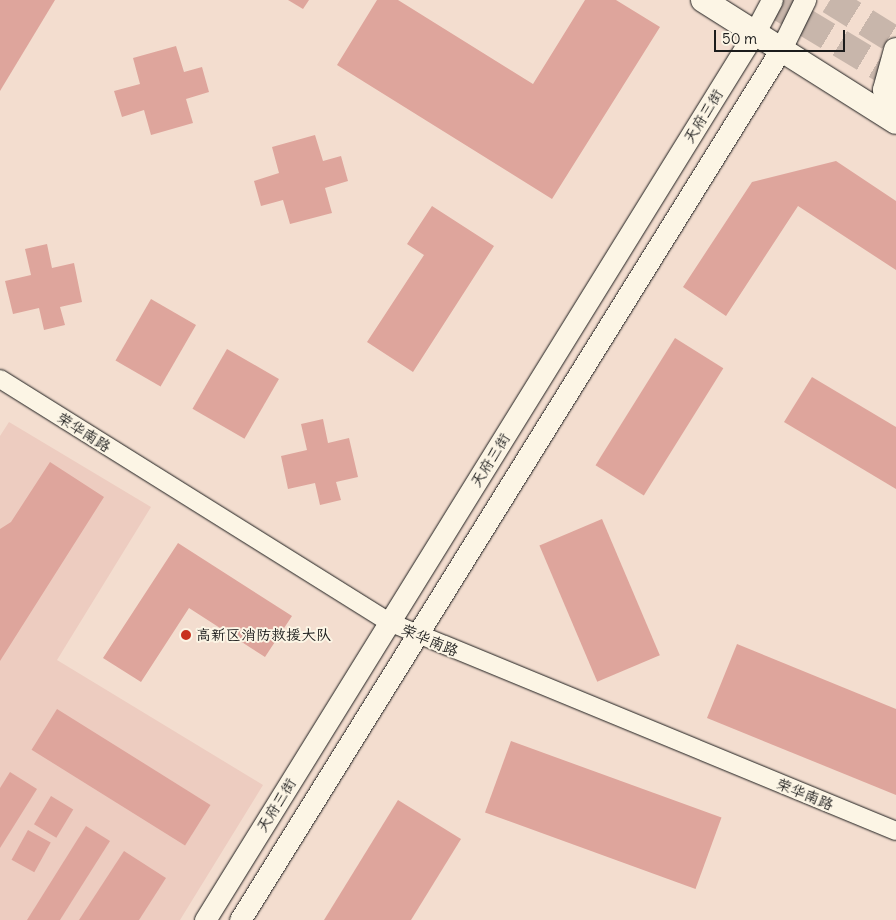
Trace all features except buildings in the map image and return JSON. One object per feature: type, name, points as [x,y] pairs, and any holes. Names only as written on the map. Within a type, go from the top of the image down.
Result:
[{"type":"main road","points":[[703,0],[896,122]]},
{"type":"main road","points":[[896,50],[885,90],[896,110]]},
{"type":"street","name":"天府三街","points":[[205,920],[755,32],[772,0]]},
{"type":"street","name":"天府三街","points":[[240,920],[781,49],[805,0]]},
{"type":"street","name":"荣华南路","points":[[0,380],[389,622],[896,831]]},
{"type":"shaded area","points":[[9,422],[151,507],[57,660],[263,785],[180,920],[0,920],[0,436]]},
{"type":"tunnel","points":[[768,0],[896,77]]},
{"type":"tunnel","points":[[830,0],[896,41]]},
{"type":"place","name":"高新区消防救援大队","points":[[186,635]]}]
